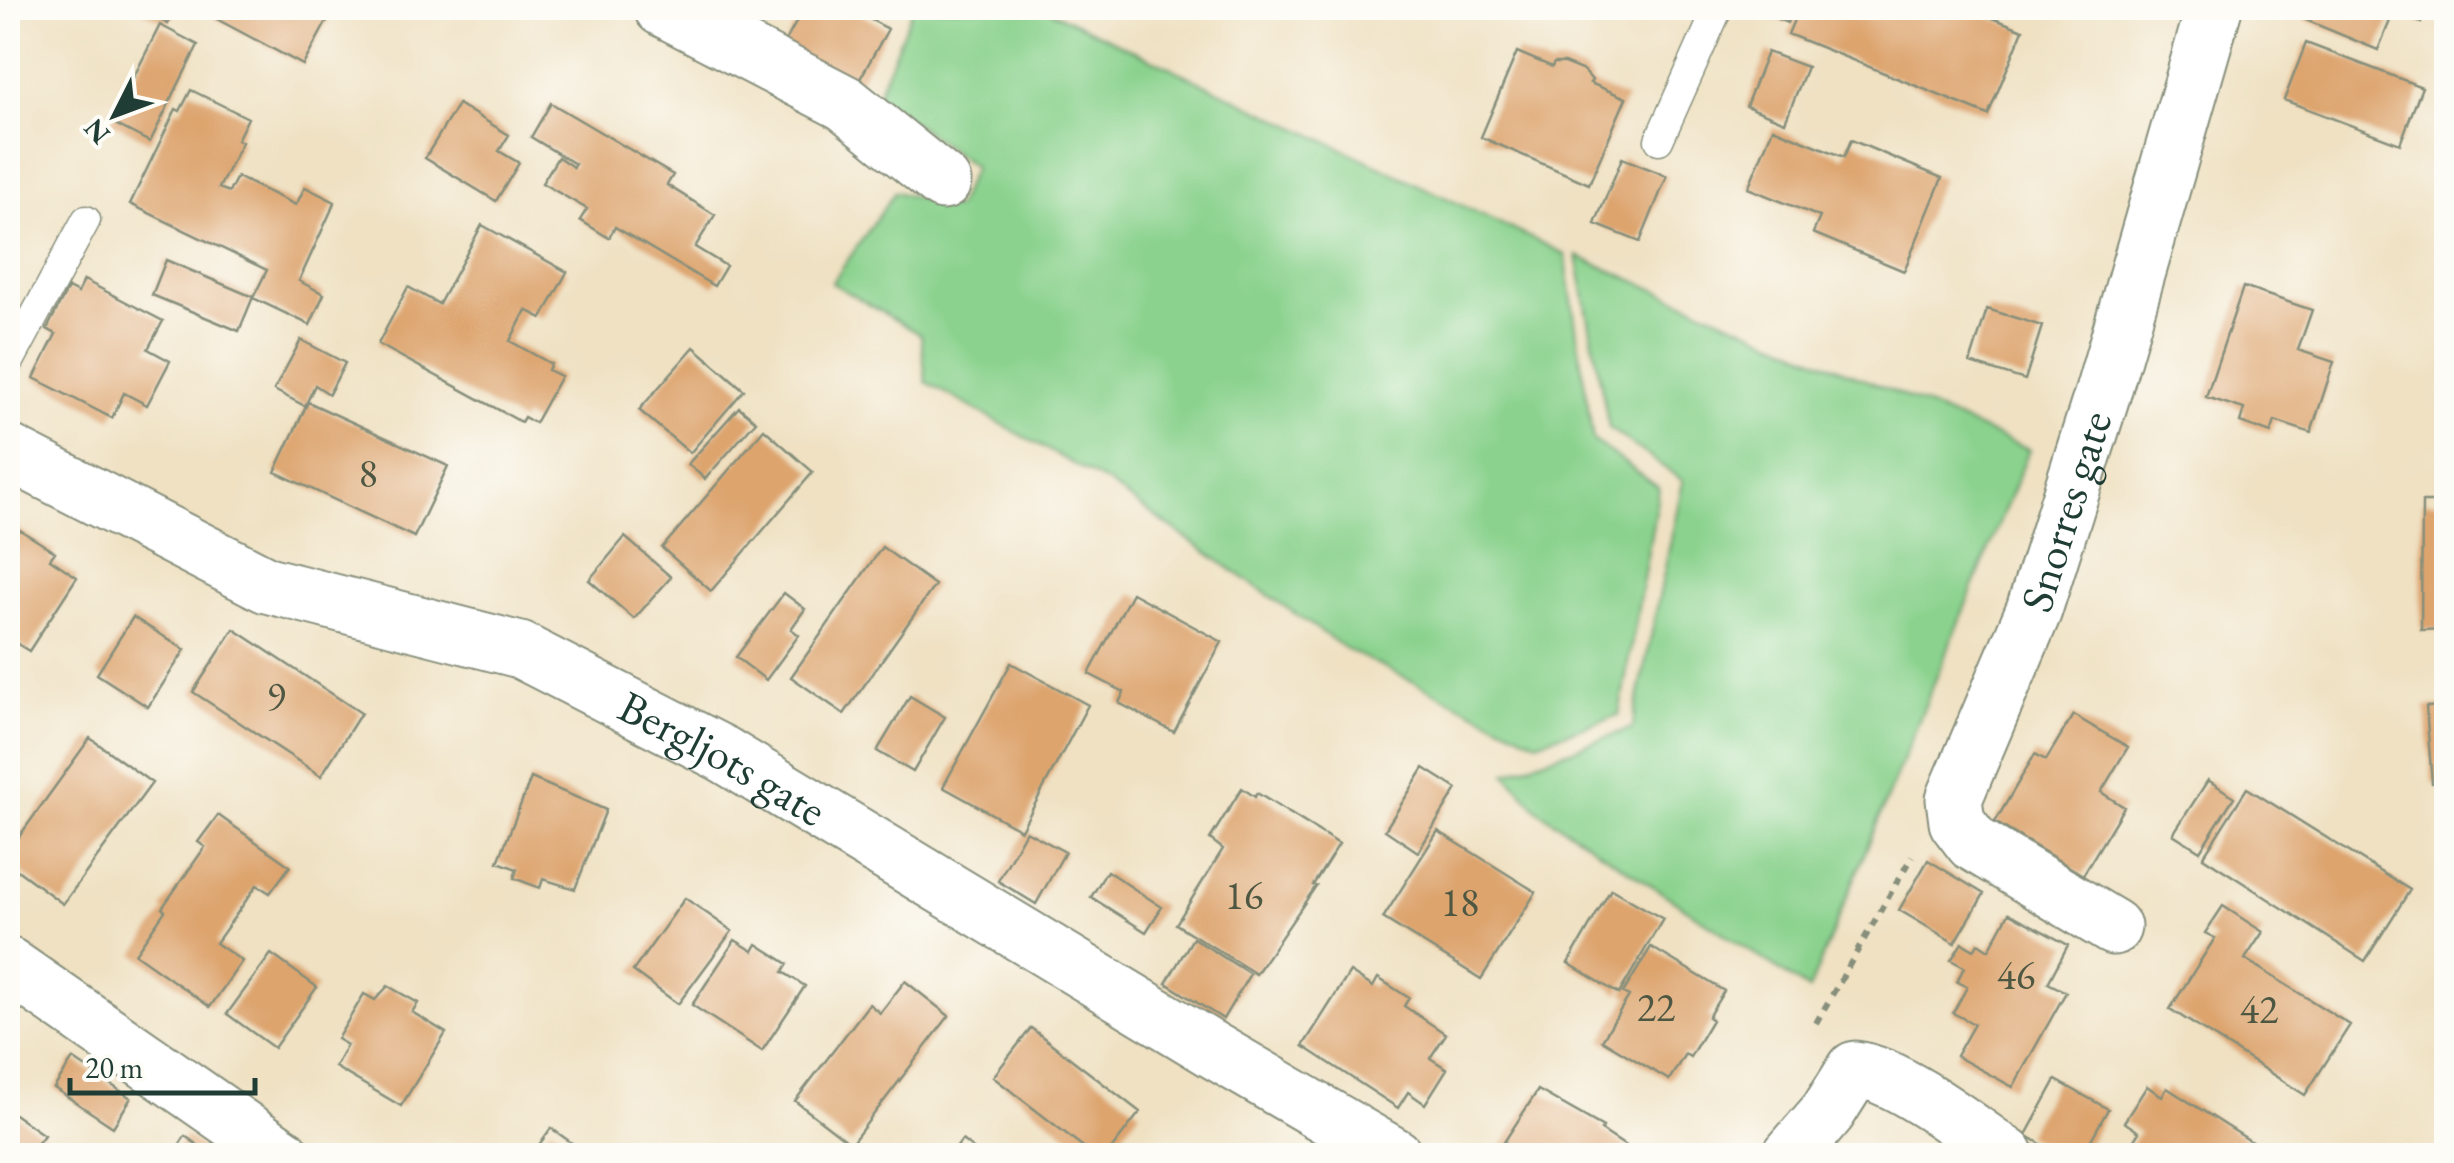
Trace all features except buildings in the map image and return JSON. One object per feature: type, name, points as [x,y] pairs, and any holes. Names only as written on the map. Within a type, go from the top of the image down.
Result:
[{"type":"street","points":[[662,8],[845,103],[942,182]]},
{"type":"street","name":"Snorres gate","points":[[1954,799],[2034,610],[2103,392],[2214,8]]},
{"type":"street","name":"Bergljots gate","points":[[8,452],[267,585],[520,650],[723,754],[1395,1156]]},
{"type":"street","points":[[1954,799],[1958,822],[1973,843],[2113,927]]},
{"type":"street","points":[[8,965],[284,1156]]},
{"type":"street","points":[[1790,1156],[1828,1112],[1855,1069],[1880,1076],[2008,1156]]},
{"type":"lane","points":[[1659,140],[1718,8]]},
{"type":"lane","points":[[8,365],[86,220]]},
{"type":"path","points":[[1814,1026],[1902,870],[1954,799]]},
{"type":"green space","points":[[913,8],[1044,8],[1565,254],[1593,440],[1659,488],[1619,715],[1537,742],[1346,649],[1107,483],[926,382],[921,335],[832,283],[895,192],[956,208],[974,167],[877,95]]},
{"type":"green space","points":[[1577,256],[2029,450],[1809,990],[1539,811],[1506,773],[1632,728],[1683,481],[1609,428]]}]
